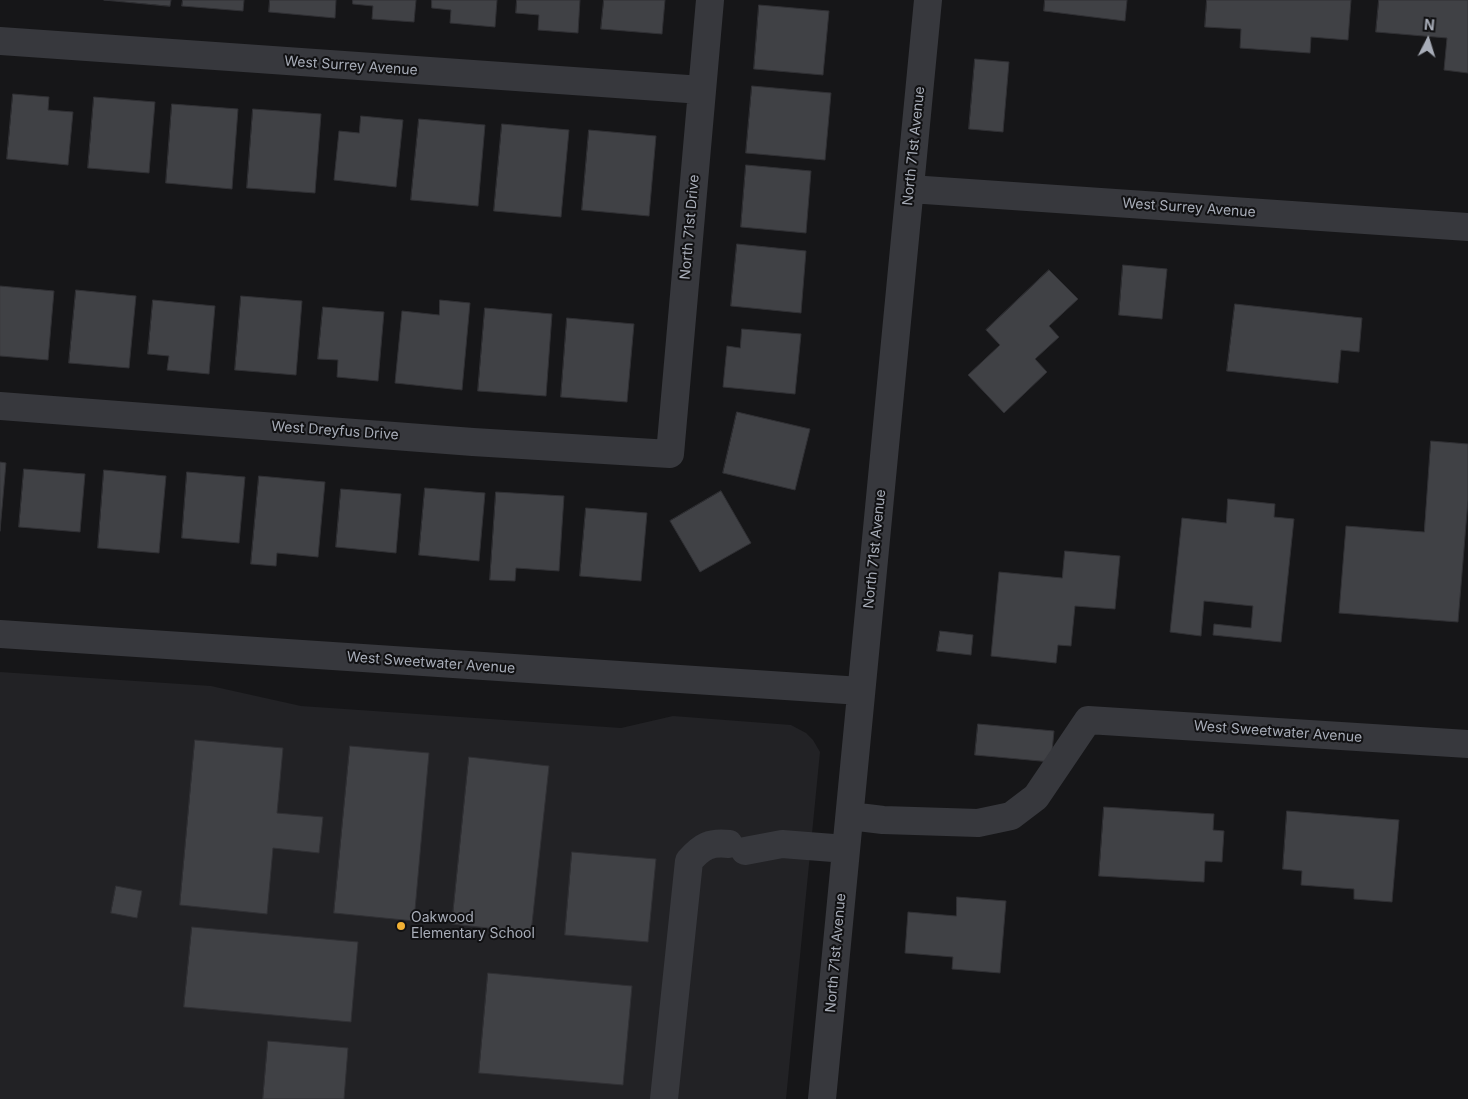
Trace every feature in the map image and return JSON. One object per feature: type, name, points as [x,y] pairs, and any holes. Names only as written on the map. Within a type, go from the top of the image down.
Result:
[{"type":"street","name":"North 71st Drive","points":[[670,454],[710,0]]},
{"type":"street","name":"North 71st Avenue","points":[[822,1099],[928,0]]},
{"type":"street","name":"West Surrey Avenue","points":[[0,41],[702,90]]},
{"type":"street","name":"West Surrey Avenue","points":[[910,189],[1468,227]]},
{"type":"street","name":"West Dreyfus Drive","points":[[0,406],[472,442],[670,454]]},
{"type":"street","name":"West Sweetwater Avenue","points":[[0,634],[861,691]]},
{"type":"street","name":"West Sweetwater Avenue","points":[[850,816],[883,820],[978,823],[1011,816],[1036,797],[1088,720],[1468,744]]},
{"type":"street","points":[[664,1099],[689,861],[699,850],[715,842],[737,847],[782,844],[846,849]]},
{"type":"shaded area","name":"Oakwood Elementary School","points":[[0,672],[211,686],[301,706],[621,728],[673,716],[791,725],[806,733],[820,752],[786,1099],[0,1099]]},
{"type":"building","points":[[104,0],[171,0],[170,6]]},
{"type":"building","points":[[183,0],[244,0],[243,11],[182,6]]},
{"type":"building","points":[[270,0],[336,0],[335,18],[269,12]]},
{"type":"building","points":[[353,0],[416,0],[414,22],[372,19],[373,6],[353,4]]},
{"type":"building","points":[[432,0],[497,0],[495,27],[450,23],[451,10],[432,8]]},
{"type":"building","points":[[517,0],[580,0],[578,33],[538,30],[539,15],[516,13]]},
{"type":"building","points":[[604,0],[665,0],[662,34],[601,29]]},
{"type":"building","points":[[1045,0],[1127,0],[1125,21],[1044,11]]},
{"type":"building","points":[[1207,0],[1351,0],[1348,40],[1311,37],[1310,53],[1240,48],[1241,29],[1205,27]]},
{"type":"building","points":[[1379,0],[1468,0],[1468,73],[1444,70],[1447,38],[1376,32]]},
{"type":"building","points":[[759,5],[829,11],[823,75],[754,69]]},
{"type":"building","points":[[975,59],[1009,62],[1003,132],[969,129]]},
{"type":"building","points":[[752,86],[831,93],[825,160],[746,153]]},
{"type":"building","points":[[13,94],[49,97],[48,110],[73,112],[68,165],[7,159]]},
{"type":"building","points":[[94,97],[155,102],[149,173],[88,168]]},
{"type":"building","points":[[172,104],[238,109],[232,189],[166,183]]},
{"type":"building","points":[[253,109],[321,114],[315,193],[247,188]]},
{"type":"building","points":[[361,116],[403,120],[396,187],[334,180],[339,131],[359,133]]},
{"type":"building","points":[[419,119],[485,125],[478,206],[411,200]]},
{"type":"building","points":[[502,124],[569,130],[561,217],[494,211]]},
{"type":"building","points":[[589,130],[656,136],[649,216],[582,210]]},
{"type":"building","points":[[746,165],[811,171],[806,233],[741,227]]},
{"type":"building","points":[[737,244],[806,251],[801,313],[731,306]]},
{"type":"building","points":[[1123,265],[1167,269],[1162,319],[1119,315]]},
{"type":"building","points":[[1049,270],[1078,299],[1049,326],[1059,337],[1035,359],[1047,372],[1004,413],[968,375],[1000,345],[986,330]]},
{"type":"building","points":[[0,286],[54,291],[48,360],[0,356]]},
{"type":"building","points":[[76,290],[136,296],[129,368],[69,363]]},
{"type":"building","points":[[241,296],[302,301],[296,375],[235,370]]},
{"type":"building","points":[[153,300],[215,306],[209,374],[167,370],[169,356],[148,354]]},
{"type":"building","points":[[440,300],[470,303],[462,390],[395,383],[402,311],[439,315]]},
{"type":"building","points":[[1235,304],[1362,318],[1359,352],[1341,350],[1338,383],[1227,371]]},
{"type":"building","points":[[323,307],[384,312],[378,381],[337,377],[338,360],[318,359]]},
{"type":"building","points":[[485,308],[552,314],[546,396],[478,391]]},
{"type":"building","points":[[567,318],[634,324],[627,402],[561,397]]},
{"type":"building","points":[[742,329],[801,334],[795,394],[723,387],[727,346],[740,348]]},
{"type":"building","points":[[737,412],[810,429],[795,490],[723,473]]},
{"type":"building","points":[[1431,441],[1468,444],[1468,500],[1458,622],[1339,613],[1346,526],[1424,532]]},
{"type":"building","points":[[0,462],[6,463],[0,531]]},
{"type":"building","points":[[24,469],[85,474],[80,532],[19,527]]},
{"type":"building","points":[[104,470],[166,476],[159,553],[98,548]]},
{"type":"building","points":[[187,472],[245,477],[239,543],[182,538]]},
{"type":"building","points":[[259,476],[325,482],[318,557],[277,553],[276,566],[251,564]]},
{"type":"building","points":[[425,488],[485,493],[479,561],[419,555]]},
{"type":"building","points":[[341,489],[401,494],[396,553],[336,547]]},
{"type":"building","points":[[721,491],[751,543],[700,572],[670,521]]},
{"type":"building","points":[[496,492],[564,496],[559,571],[516,568],[515,581],[490,580]]},
{"type":"building","points":[[1228,499],[1275,504],[1274,517],[1294,519],[1281,642],[1213,635],[1214,624],[1251,628],[1253,606],[1204,601],[1201,636],[1170,632],[1182,518],[1226,523]]},
{"type":"building","points":[[586,508],[647,513],[641,581],[580,576]]},
{"type":"building","points":[[1065,551],[1120,556],[1115,609],[1075,606],[1071,646],[1058,645],[1056,663],[991,656],[999,572],[1062,578]]},
{"type":"building","points":[[940,631],[973,635],[971,655],[937,651]]},
{"type":"building","points":[[978,724],[1054,731],[1051,762],[975,755]]},
{"type":"building","points":[[195,740],[283,748],[277,813],[323,817],[319,853],[273,848],[267,914],[180,905]]},
{"type":"building","points":[[350,746],[429,753],[414,921],[334,913]]},
{"type":"building","points":[[469,757],[549,766],[531,933],[452,924]]},
{"type":"building","points":[[1104,807],[1214,814],[1213,830],[1224,831],[1222,862],[1205,861],[1204,882],[1099,876]]},
{"type":"building","points":[[1287,811],[1399,820],[1392,902],[1354,899],[1354,889],[1301,885],[1302,871],[1283,869]]},
{"type":"building","points":[[572,852],[656,859],[648,942],[565,935]]},
{"type":"building","points":[[116,886],[142,891],[137,918],[111,913]]},
{"type":"building","points":[[957,897],[1006,901],[1000,973],[952,969],[953,957],[905,953],[908,912],[956,916]]},
{"type":"building","points":[[192,927],[358,942],[351,1022],[184,1007]]},
{"type":"building","points":[[488,973],[632,986],[623,1085],[479,1073]]},
{"type":"building","points":[[268,1041],[348,1048],[344,1099],[263,1099]]},
{"type":"place","name":"Oakwood Elementary School","points":[[401,926]]}]
